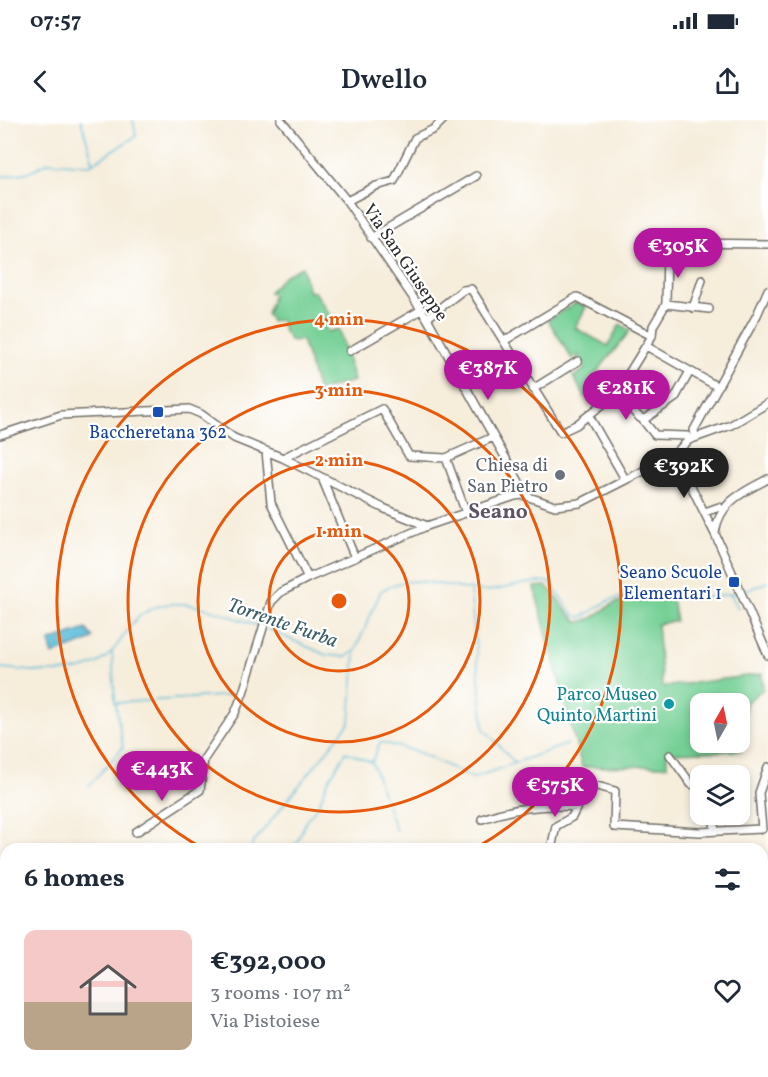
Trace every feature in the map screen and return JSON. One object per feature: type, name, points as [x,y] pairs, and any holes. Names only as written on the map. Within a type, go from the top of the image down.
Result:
[{"type":"street","name":"Via San Giuseppe","points":[[281,120],[347,201],[427,318],[523,493]]},
{"type":"street","points":[[347,201],[376,186],[394,181],[415,138],[434,129],[443,120]]},
{"type":"street","points":[[371,238],[476,176]]},
{"type":"street","points":[[427,318],[463,290],[471,289],[560,432],[566,432],[616,393],[652,336],[653,326],[666,304],[665,253],[671,244],[768,244]]},
{"type":"street","points":[[693,308],[702,280]]},
{"type":"street","points":[[692,438],[694,430],[768,290]]},
{"type":"street","points":[[504,341],[577,297],[652,336]]},
{"type":"street","points":[[666,304],[709,309]]},
{"type":"street","points":[[350,351],[421,310]]},
{"type":"street","points":[[646,346],[689,373],[718,387]]},
{"type":"street","points":[[533,389],[578,361]]},
{"type":"street","points":[[644,419],[675,398],[689,373]]},
{"type":"street","points":[[616,393],[644,419],[656,435],[692,438]]},
{"type":"street","points":[[136,832],[200,790],[204,759],[235,713],[271,602],[281,592],[427,526],[523,493],[549,505],[573,505],[675,454],[692,438],[731,425],[768,403]]},
{"type":"street","points":[[0,435],[62,415],[84,413],[108,415],[182,408],[201,414],[226,435],[283,458],[383,508],[427,526]]},
{"type":"street","points":[[283,458],[382,409],[409,456],[446,458],[493,437]]},
{"type":"street","points":[[589,416],[625,479]]},
{"type":"street","points":[[266,451],[271,503],[308,578]]},
{"type":"street","points":[[675,454],[715,533],[767,651]]},
{"type":"street","points":[[446,458],[466,513]]},
{"type":"street","points":[[322,478],[355,558]]},
{"type":"street","points":[[705,512],[719,507],[768,479]]},
{"type":"street","points":[[715,533],[720,514],[735,497]]},
{"type":"street","points":[[711,525],[719,507]]},
{"type":"street","points":[[670,755],[690,783]]},
{"type":"street","points":[[552,843],[556,826],[572,817],[582,785],[615,791],[614,827],[714,831],[762,829],[759,793],[768,759]]},
{"type":"street","points":[[764,775],[768,767]]},
{"type":"street","points":[[482,819],[512,809],[577,807]]},
{"type":"street","points":[[714,825],[714,831]]},
{"type":"green space","points":[[302,267],[309,292],[315,292],[330,315],[326,328],[328,332],[339,329],[354,381],[318,391],[302,340],[291,341],[284,332],[281,320],[271,321],[267,314],[273,295],[269,292],[285,275]]},
{"type":"green space","points":[[577,302],[586,307],[575,328],[608,346],[620,324],[630,331],[592,378],[608,391],[589,403],[573,377],[585,369],[578,355],[572,359],[548,320]]},
{"type":"green space","name":"Parco Museo Quinto Martini","points":[[546,586],[578,622],[590,619],[622,601],[672,598],[676,621],[657,624],[662,687],[762,674],[763,689],[750,700],[750,693],[690,693],[690,752],[667,753],[667,766],[582,767],[534,587]]},
{"type":"water","points":[[86,629],[93,637],[91,640],[52,655],[50,641]]},
{"type":"waterway","points":[[81,120],[93,162]]},
{"type":"waterway","points":[[0,177],[29,172],[48,162],[90,165],[136,136],[133,120]]},
{"type":"waterway","name":"Torrente Furba","points":[[267,629],[326,655],[346,657],[355,651],[381,591],[394,585],[419,581],[485,591],[533,582],[549,582],[575,616],[582,617],[610,600],[632,595],[653,594],[695,599],[736,593]]},
{"type":"waterway","name":"Torrente Furba","points":[[744,591],[768,582]]},
{"type":"waterway","points":[[470,589],[484,729],[515,763]]},
{"type":"waterway","points":[[731,595],[738,608]]},
{"type":"waterway","name":"Torrente Furba","points":[[0,668],[58,672],[91,666],[108,655],[142,614],[157,606],[190,605],[259,626]]},
{"type":"waterway","points":[[89,786],[123,747],[115,700],[112,652]]},
{"type":"waterway","points":[[253,843],[350,722],[355,653]]},
{"type":"waterway","points":[[116,703],[236,695]]},
{"type":"waterway","points":[[396,831],[372,762],[380,742],[418,752],[473,778],[568,744]]},
{"type":"waterway","points":[[297,843],[307,819],[318,806],[328,781],[346,752],[371,762]]},
{"type":"place","name":"Baccheretana 362","points":[[158,412]]},
{"type":"place","name":"Chiesa di San Pietro","points":[[560,475]]},
{"type":"place","name":"Seano Scuole Elementari 1","points":[[734,582]]},
{"type":"place","name":"Parco Museo Quinto Martini","points":[[669,704]]},
{"type":"district","name":"Seano","points":[[498,511]]}]
